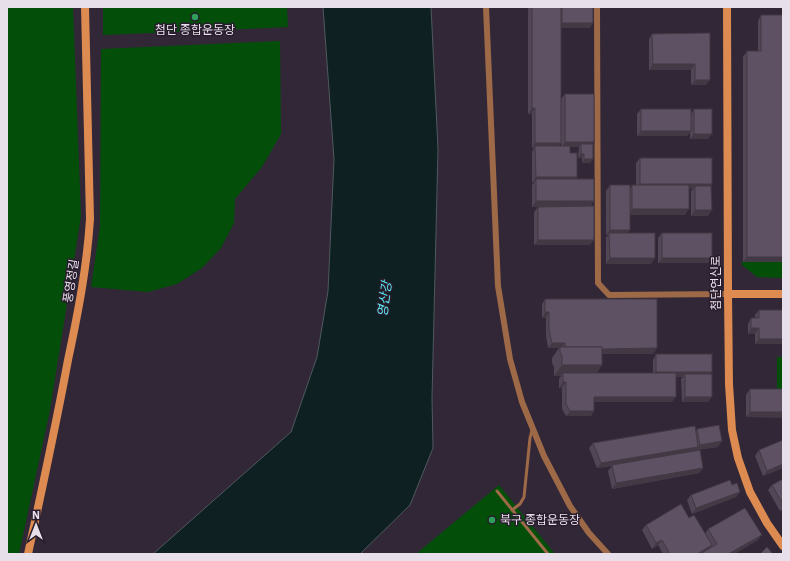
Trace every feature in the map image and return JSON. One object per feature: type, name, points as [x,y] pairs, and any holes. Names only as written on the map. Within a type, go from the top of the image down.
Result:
[{"type":"street","name":"풍영정길","points":[[28,554],[52,444],[78,310],[89,241],[90,204],[85,7]]},
{"type":"street","points":[[486,7],[498,286],[510,359],[522,402],[544,456],[570,506],[589,533],[608,554]]},
{"type":"street","points":[[597,7],[598,284],[609,295],[783,294]]},
{"type":"street","name":"첨단연신로","points":[[727,7],[729,384],[732,430],[738,458],[750,492],[767,523],[783,546]]},
{"type":"lane","points":[[512,510],[520,504],[524,497],[530,438],[533,429]]},
{"type":"lane","points":[[497,491],[548,554]]},
{"type":"green space","points":[[7,7],[73,7],[81,216],[50,410],[19,554],[7,554]]},
{"type":"green space","name":"첨단 종합운동장","points":[[103,7],[287,7],[288,27],[103,35]]},
{"type":"green space","points":[[280,41],[281,134],[262,167],[235,199],[234,223],[221,248],[202,268],[177,284],[148,292],[91,287],[100,226],[101,49]]},
{"type":"green space","points":[[742,262],[783,262],[783,278],[757,277],[742,265]]},
{"type":"green space","points":[[777,357],[783,357],[783,393],[777,393]]},
{"type":"green space","name":"북구 종합운동장","points":[[499,485],[555,554],[416,554]]},
{"type":"water","name":"영산강","points":[[323,7],[431,7],[438,149],[432,398],[433,448],[410,505],[360,554],[153,554],[291,432],[317,357],[328,291],[334,159]]},
{"type":"building","points":[[532,7],[561,7],[561,143],[535,143],[535,108],[532,108]]},
{"type":"building","points":[[562,7],[593,7],[593,23],[562,23]]},
{"type":"building","points":[[761,15],[783,15],[783,257],[747,257],[747,51],[761,51]]},
{"type":"building","points":[[710,33],[710,80],[695,80],[695,64],[653,64],[652,34]]},
{"type":"building","points":[[565,94],[594,94],[594,142],[565,142]]},
{"type":"building","points":[[641,109],[691,109],[691,131],[641,131]]},
{"type":"building","points":[[694,109],[712,109],[712,134],[694,134]]},
{"type":"building","points":[[581,144],[593,144],[593,159],[584,159],[584,154],[581,154]]},
{"type":"building","points":[[535,146],[570,146],[570,153],[577,153],[577,177],[536,177]]},
{"type":"building","points":[[640,158],[712,158],[712,184],[640,184]]},
{"type":"building","points":[[536,179],[594,179],[594,201],[536,201]]},
{"type":"building","points":[[610,185],[630,185],[630,230],[610,230]]},
{"type":"building","points":[[632,185],[689,185],[689,209],[632,209]]},
{"type":"building","points":[[695,186],[711,186],[712,210],[695,210]]},
{"type":"building","points":[[594,206],[594,240],[538,240],[538,207]]},
{"type":"building","points":[[609,233],[655,233],[655,258],[610,258]]},
{"type":"building","points":[[662,233],[712,233],[712,258],[662,258]]},
{"type":"building","points":[[545,299],[657,299],[657,348],[602,349],[602,347],[565,347],[565,343],[552,343],[549,330],[549,312],[545,312]]},
{"type":"building","points":[[759,310],[783,310],[783,339],[759,339],[759,328],[751,328],[751,318],[759,318]]},
{"type":"building","points":[[560,347],[602,347],[602,365],[562,365]]},
{"type":"building","points":[[656,354],[712,354],[712,372],[656,372]]},
{"type":"building","points":[[563,373],[676,373],[676,397],[594,397],[594,411],[570,411],[566,404],[566,382],[563,382]]},
{"type":"building","points":[[685,374],[712,374],[712,397],[685,397]]},
{"type":"building","points":[[750,389],[783,389],[783,412],[750,412]]},
{"type":"building","points":[[719,425],[722,441],[700,445],[697,429]]},
{"type":"building","points":[[695,426],[698,447],[601,463],[593,443]]},
{"type":"building","points":[[783,440],[783,464],[767,471],[759,450]]},
{"type":"building","points":[[700,450],[703,468],[616,483],[612,465]]},
{"type":"building","points":[[783,479],[783,504],[772,485]]},
{"type":"building","points":[[730,480],[732,485],[737,483],[740,492],[696,508],[691,495]]},
{"type":"building","points":[[681,504],[689,518],[694,515],[712,545],[697,554],[670,554],[662,540],[656,543],[646,525]]},
{"type":"building","points":[[745,508],[762,535],[728,554],[700,554],[717,544],[708,529]]},
{"type":"building","points":[[767,547],[773,554],[760,554]]},
{"type":"place","name":"첨단 종합운동장","points":[[195,17]]},
{"type":"place","name":"북구 종합운동장","points":[[492,520]]}]
